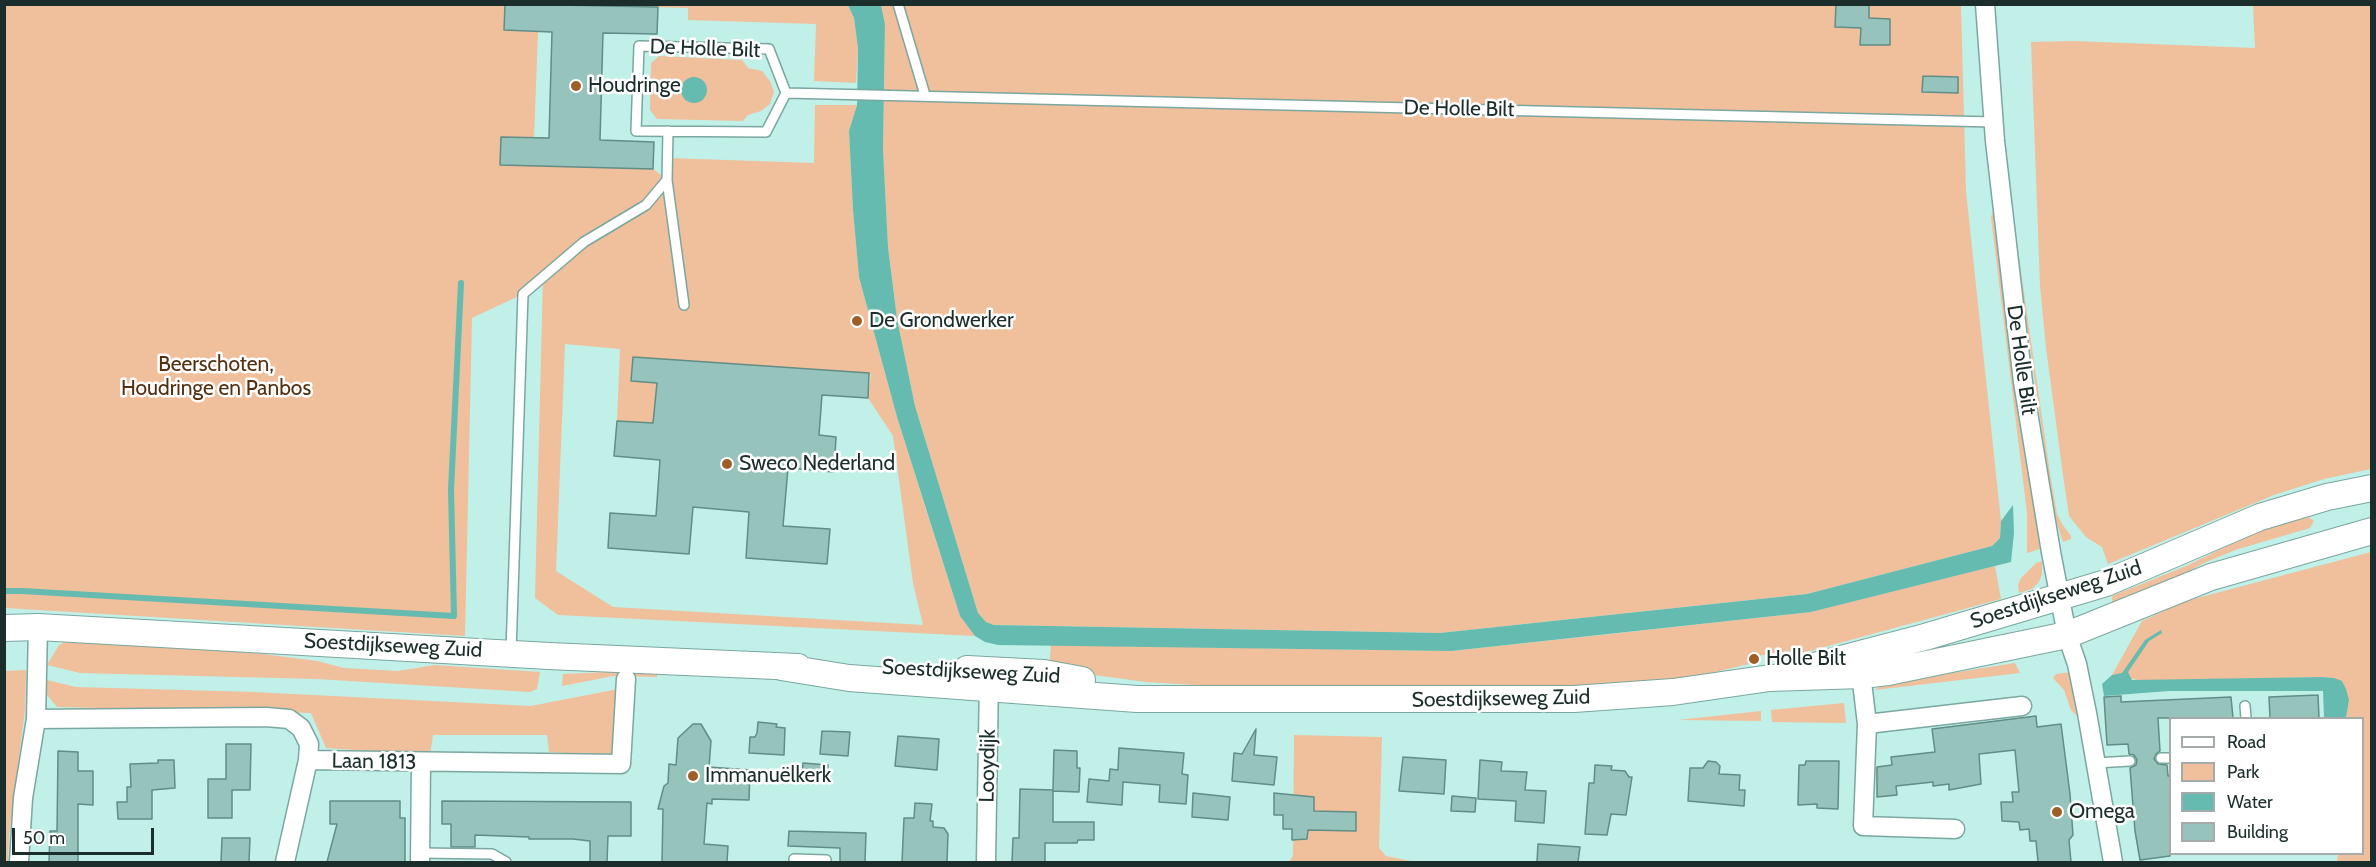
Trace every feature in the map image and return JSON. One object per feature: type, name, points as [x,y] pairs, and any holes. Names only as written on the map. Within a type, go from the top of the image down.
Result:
[{"type":"main road","name":"Soestdijkseweg Zuid","points":[[1860,665],[2127,575],[2260,517],[2327,497],[2372,488]]},
{"type":"main road","name":"Soestdijkseweg Zuid","points":[[4,628],[39,627],[989,678],[1044,673],[1230,699],[1574,699],[1673,692],[2067,635],[2211,577],[2372,531]]},
{"type":"street","name":"De Holle Bilt","points":[[1985,4],[1993,122],[2023,382],[2067,635],[2077,664],[2113,862]]},
{"type":"street","points":[[19,862],[24,798],[36,719],[39,627]]},
{"type":"street","points":[[1860,665],[1867,724],[1863,826],[1955,829]]},
{"type":"street","name":"Looydijk","points":[[986,862],[989,678]]},
{"type":"street","name":"Laan 1813","points":[[36,719],[266,717],[289,719],[301,728],[309,744],[308,760],[621,764],[626,679]]},
{"type":"street","points":[[1867,724],[2022,706]]},
{"type":"street","points":[[285,862],[308,760]]},
{"type":"street","points":[[420,858],[421,763]]},
{"type":"lane","points":[[898,4],[925,95]]},
{"type":"lane","name":"De Holle Bilt","points":[[639,46],[769,49],[786,93],[766,132],[636,131],[639,46]]},
{"type":"lane","name":"De Holle Bilt","points":[[786,93],[1993,122]]},
{"type":"lane","points":[[669,131],[667,180],[684,305]]},
{"type":"lane","points":[[511,652],[523,294],[543,274],[584,242],[646,205],[667,180]]},
{"type":"lane","points":[[2245,706],[2246,717]]},
{"type":"lane","points":[[2095,763],[2130,761]]},
{"type":"lane","points":[[420,858],[492,854],[506,862]]},
{"type":"lane","points":[[794,859],[826,860],[826,862]]},
{"type":"green space","name":"Beerschoten, Houdringe en Panbos","points":[[4,5],[505,5],[504,30],[538,32],[534,138],[501,137],[501,165],[653,169],[667,179],[668,158],[814,163],[815,105],[857,105],[849,131],[859,277],[897,417],[960,616],[975,636],[558,615],[535,598],[543,275],[523,294],[472,318],[465,636],[5,608]],"holes":[[[565,344],[620,349],[617,421],[682,425],[656,399],[657,383],[633,358],[871,374],[868,398],[893,436],[913,583],[923,625],[613,607],[556,571]]]},
{"type":"green space","points":[[569,5],[848,5],[854,18],[858,48],[856,83],[814,81],[816,24],[688,20],[688,8]]},
{"type":"green space","points":[[881,5],[1961,5],[1966,191],[2001,521],[2000,538],[1992,546],[1807,594],[1440,633],[994,625],[986,622],[978,613],[915,406],[897,319],[888,247],[883,149],[885,24]]},
{"type":"green space","points":[[2253,5],[2371,5],[2371,469],[2324,479],[2274,495],[2108,564],[2102,547],[2086,537],[2069,516],[2046,348],[2040,286],[2031,42],[2073,41],[2255,48]]},
{"type":"green space","points":[[659,56],[742,60],[748,68],[762,71],[770,81],[774,92],[770,104],[761,111],[748,115],[743,121],[657,119],[650,110],[651,63]]},
{"type":"green space","points":[[2010,207],[2057,514],[2071,536],[2071,539],[2063,542],[2056,520],[2048,473]]},
{"type":"green space","points":[[1994,208],[2004,280],[2003,299],[2011,363],[2040,549],[2027,553],[2027,513],[1991,217]]},
{"type":"green space","points":[[2306,515],[2314,521],[2310,528],[2235,550],[2202,564],[2151,593],[2113,610],[2112,596],[2186,566],[2260,530]]},
{"type":"green space","points":[[2371,552],[2371,862],[2337,862],[2338,855],[2364,855],[2364,717],[2346,717],[2349,700],[2334,678],[2143,681],[2112,675],[2142,621],[2186,601]]},
{"type":"green space","points":[[2042,561],[2042,574],[2039,582],[2032,589],[2019,593],[2018,585],[2021,578],[2036,563]]},
{"type":"green space","points":[[1995,566],[2001,599],[1799,654],[1798,650],[1749,657],[1749,664],[1677,681],[1593,687],[1245,688],[1146,682],[1049,669],[1051,645],[1451,651],[1601,635],[1811,612]]},
{"type":"green space","points":[[68,641],[255,653],[317,661],[344,668],[398,671],[435,665],[540,672],[537,689],[530,692],[317,679],[80,673],[47,665],[59,645]]},
{"type":"green space","points":[[2015,663],[2020,673],[1875,690],[1883,684]]},
{"type":"green space","points":[[26,670],[25,710],[9,835],[8,862],[5,862],[5,671]]},
{"type":"green space","points":[[657,670],[657,677],[613,676],[562,686],[563,674]]},
{"type":"green space","points":[[2071,672],[2082,721],[2071,710],[2064,690],[2053,678],[2056,674]]},
{"type":"green space","points":[[47,680],[76,687],[254,692],[531,706],[618,689],[613,756],[549,752],[547,735],[433,735],[430,755],[326,748],[311,713],[57,707],[47,695]]},
{"type":"green space","points":[[1844,703],[1846,723],[1772,722],[1771,710]]},
{"type":"green space","points":[[1761,711],[1761,721],[1678,720]]},
{"type":"green space","points":[[1294,735],[1382,737],[1379,848],[1386,856],[1416,862],[1289,862],[1293,856]]},
{"type":"water","points":[[848,5],[881,5],[885,24],[883,149],[888,247],[897,319],[915,406],[978,613],[986,622],[994,625],[1440,633],[1807,594],[1992,546],[2000,538],[2001,521],[2013,505],[2014,533],[2011,562],[1811,612],[1451,651],[998,645],[985,642],[975,636],[960,616],[897,417],[859,277],[849,131],[857,105],[858,48],[854,18]]},
{"type":"water","points":[[694,77],[703,81],[707,90],[703,99],[694,103],[685,99],[681,90],[685,81]]},
{"type":"water","points":[[2161,630],[2162,633],[2149,641],[2128,672],[2132,680],[2334,678],[2342,681],[2346,689],[2349,700],[2346,717],[2324,717],[2323,691],[2169,691],[2104,696],[2102,684],[2112,675],[2122,673],[2145,640]]},
{"type":"building","name":"Houdringe","points":[[505,4],[658,7],[657,34],[603,33],[600,140],[654,142],[653,169],[500,165],[501,137],[549,138],[552,32],[504,30]]},
{"type":"building","points":[[1836,4],[1869,4],[1869,18],[1890,19],[1890,45],[1860,45],[1861,28],[1835,27]]},
{"type":"building","points":[[1923,76],[1958,77],[1958,93],[1922,92]]},
{"type":"building","points":[[633,357],[869,373],[868,398],[822,395],[819,435],[836,437],[834,472],[788,468],[783,526],[830,529],[827,564],[746,558],[749,512],[693,507],[689,554],[608,548],[610,513],[656,516],[660,460],[614,456],[617,421],[653,423],[657,383],[631,381]]},
{"type":"building","points":[[2318,695],[2319,717],[2270,717],[2269,697]]},
{"type":"building","points":[[2121,696],[2121,702],[2231,697],[2233,717],[2158,718],[2160,751],[2154,759],[2158,764],[2167,765],[2169,776],[2170,856],[2140,860],[2135,831],[2130,768],[2136,765],[2137,760],[2134,755],[2129,754],[2128,744],[2107,745],[2104,697]]},
{"type":"building","points":[[2036,716],[2037,727],[2061,724],[2073,835],[2069,840],[2071,862],[2038,862],[2036,841],[2030,841],[2029,829],[2020,830],[2019,822],[2002,821],[2001,802],[2013,802],[2012,792],[2019,792],[2015,750],[1979,754],[1981,784],[1949,790],[1949,784],[1933,786],[1933,782],[1896,786],[1897,795],[1877,797],[1877,767],[1892,765],[1891,757],[1935,752],[1932,729]]},
{"type":"building","points":[[758,722],[777,724],[776,727],[785,728],[784,755],[749,753],[750,737],[755,737]]},
{"type":"building","points":[[693,724],[701,724],[711,741],[709,767],[750,770],[749,800],[712,799],[712,804],[707,803],[704,844],[728,846],[727,862],[662,862],[663,809],[658,809],[664,786],[668,783],[669,764],[676,765],[678,738]]},
{"type":"building","points":[[1256,729],[1254,755],[1277,757],[1274,785],[1232,781],[1234,753],[1242,754]]},
{"type":"building","points":[[822,731],[850,732],[848,756],[820,754]]},
{"type":"building","points":[[898,736],[939,739],[937,770],[895,766]]},
{"type":"building","points":[[226,744],[251,744],[250,790],[232,790],[232,818],[208,818],[208,779],[226,779]]},
{"type":"building","points":[[1119,748],[1184,753],[1182,774],[1188,775],[1186,804],[1159,802],[1160,785],[1123,782],[1122,805],[1087,802],[1089,779],[1109,781],[1110,769],[1118,770]]},
{"type":"building","points":[[1054,750],[1077,751],[1077,768],[1080,768],[1079,792],[1053,791],[1053,822],[1094,822],[1094,840],[1078,840],[1077,843],[1045,843],[1045,862],[1012,862],[1013,838],[1019,838],[1020,789],[1053,790]]},
{"type":"building","points":[[58,751],[78,752],[78,771],[93,771],[93,805],[78,804],[78,862],[49,862],[50,831],[57,831]]},
{"type":"building","points":[[1403,757],[1446,760],[1444,794],[1399,791]]},
{"type":"building","points":[[158,760],[174,760],[175,788],[152,790],[152,819],[118,819],[117,802],[127,802],[127,787],[131,787],[130,764],[158,763]]},
{"type":"building","points":[[1480,760],[1502,762],[1501,771],[1527,772],[1525,790],[1546,791],[1544,823],[1515,821],[1516,801],[1478,799]]},
{"type":"building","points":[[1708,761],[1716,762],[1720,766],[1719,774],[1740,775],[1739,790],[1745,790],[1744,806],[1688,801],[1690,768],[1703,768]]},
{"type":"building","points":[[1806,761],[1839,761],[1838,809],[1817,808],[1817,804],[1798,805],[1799,765],[1805,765]]},
{"type":"building","points":[[803,763],[828,765],[827,780],[802,778]]},
{"type":"building","points":[[1595,765],[1612,766],[1611,770],[1625,771],[1629,777],[1632,777],[1626,815],[1611,814],[1607,835],[1585,834],[1589,783],[1594,783]]},
{"type":"building","points":[[1193,793],[1230,797],[1228,820],[1192,817]]},
{"type":"building","points":[[1274,793],[1314,797],[1314,811],[1356,812],[1356,831],[1308,830],[1307,839],[1292,840],[1292,829],[1283,829],[1283,815],[1274,815]]},
{"type":"building","points":[[1452,796],[1476,798],[1475,812],[1451,811]]},
{"type":"building","points":[[330,801],[400,801],[400,818],[405,818],[405,862],[327,862],[337,824],[330,824]]},
{"type":"building","points":[[442,801],[631,802],[631,836],[608,836],[607,862],[590,862],[590,841],[573,839],[475,835],[475,847],[451,847],[451,824],[442,824]]},
{"type":"building","points":[[915,803],[932,804],[930,821],[933,821],[933,827],[944,828],[948,834],[947,862],[902,862],[904,818],[914,818]]},
{"type":"building","points":[[789,831],[866,833],[865,862],[840,862],[840,848],[788,846]]},
{"type":"building","points":[[222,838],[250,838],[249,862],[221,862]]},
{"type":"building","points":[[1538,844],[1580,847],[1578,862],[1537,862]]},
{"type":"waterway","points":[[4,591],[454,616],[451,490],[461,283]]},
{"type":"place","name":"Houdringe","points":[[576,86]]},
{"type":"place","name":"De Grondwerker","points":[[857,321]]},
{"type":"place","name":"Sweco Nederland","points":[[727,464]]},
{"type":"place","name":"Holle Bilt","points":[[1754,659]]},
{"type":"place","name":"Immanuëlkerk","points":[[693,776]]},
{"type":"place","name":"Omega","points":[[2057,812]]}]
